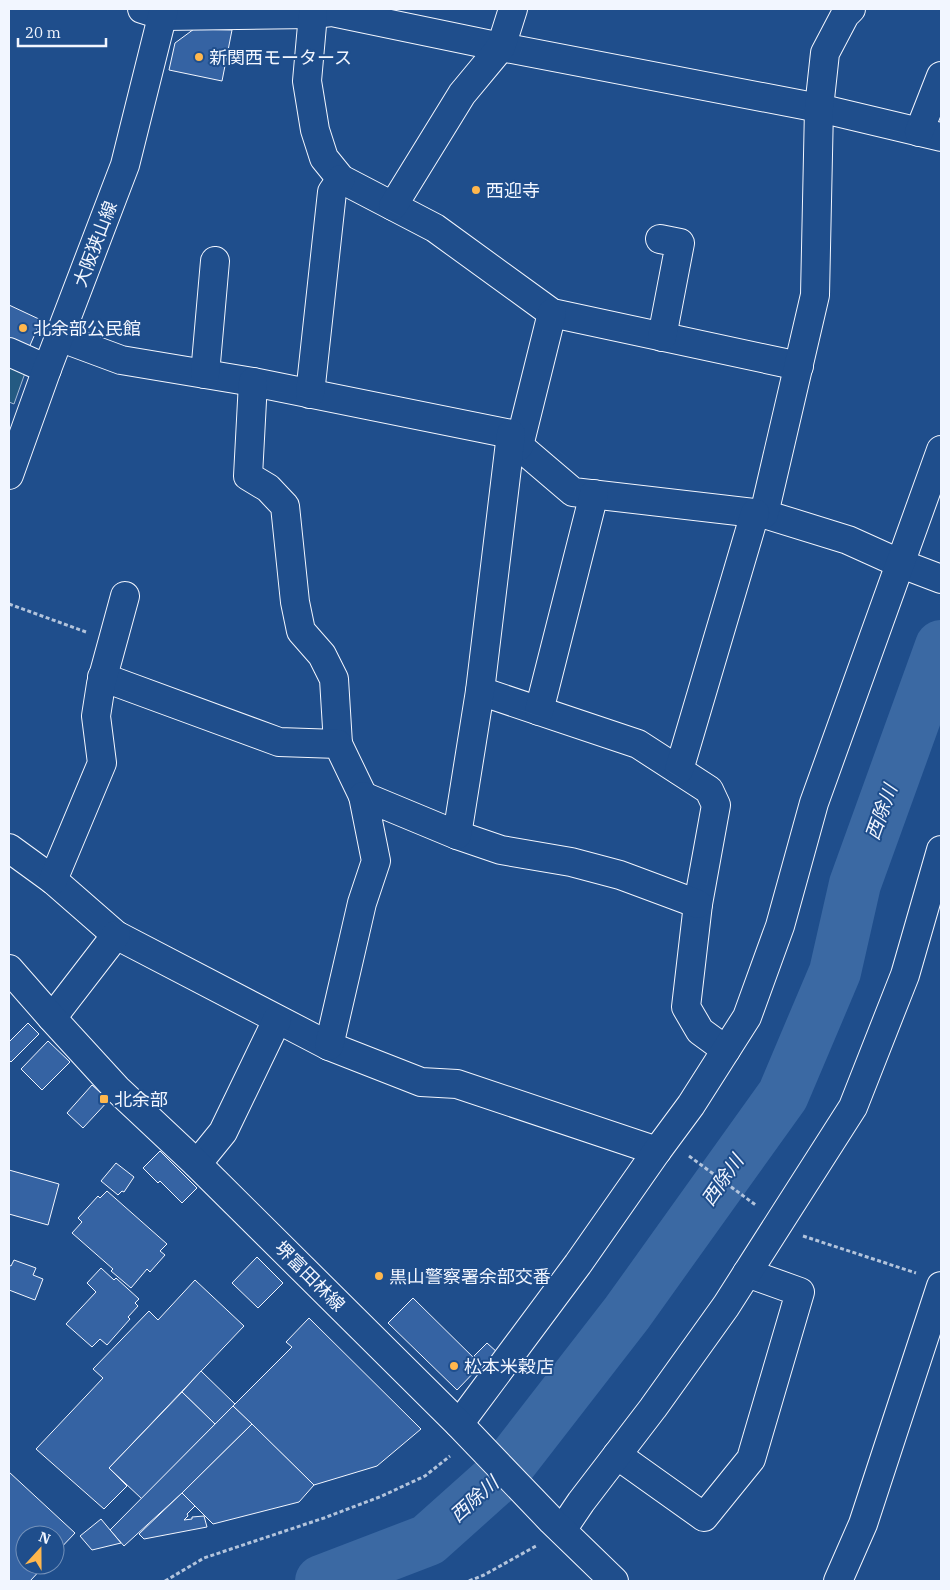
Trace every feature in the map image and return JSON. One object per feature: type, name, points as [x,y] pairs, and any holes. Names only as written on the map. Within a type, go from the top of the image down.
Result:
[{"type":"street","points":[[393,206],[462,94],[501,47],[513,9]]},
{"type":"street","points":[[679,770],[759,514],[815,295],[819,108],[824,53],[845,15],[851,9]]},
{"type":"street","points":[[157,11],[326,11],[501,47],[819,108],[930,135],[941,76]]},
{"type":"street","name":"大阪狭山線","points":[[9,474],[125,165],[157,11]]},
{"type":"street","points":[[326,11],[307,80],[315,130],[324,158],[341,179],[435,228],[552,313],[798,366]]},
{"type":"street","points":[[310,394],[332,192],[341,179]]},
{"type":"street","points":[[660,238],[680,243],[662,336]]},
{"type":"street","points":[[205,374],[215,261]]},
{"type":"street","points":[[457,835],[480,691],[515,440],[552,313]]},
{"type":"street","points":[[59,337],[121,360],[253,382],[515,440],[573,492],[759,514],[848,540],[901,564],[941,579]]},
{"type":"street","points":[[9,352],[47,369]]},
{"type":"street","points":[[253,382],[248,476],[268,488],[285,506],[295,602],[301,631],[322,654],[334,679],[338,744],[363,796],[376,861],[362,903],[329,1046]]},
{"type":"street","points":[[461,1439],[578,1264],[691,1105],[747,1018],[780,926],[814,803],[941,450]]},
{"type":"street","points":[[539,711],[594,494]]},
{"type":"street","points":[[53,880],[102,763],[96,716],[102,678],[125,596]]},
{"type":"street","points":[[102,678],[279,742],[338,744]]},
{"type":"street","points":[[480,691],[638,744],[709,790],[716,805],[698,904],[686,1007],[700,1031],[726,1050]]},
{"type":"street","points":[[363,796],[457,835],[501,850],[571,862],[620,875],[698,904]]},
{"type":"street","points":[[9,848],[53,880],[116,935],[329,1046],[420,1082],[457,1084],[657,1151]]},
{"type":"street","points":[[557,1526],[617,1455],[726,1306],[853,1107],[905,975],[941,850]]},
{"type":"street","points":[[52,1018],[116,935]]},
{"type":"street","name":"堺富田林線","points":[[9,969],[117,1089],[197,1164],[461,1439],[557,1526],[614,1581]]},
{"type":"street","points":[[197,1164],[223,1132],[277,1020]]},
{"type":"street","points":[[617,1455],[704,1516],[751,1459],[800,1292],[747,1273]]},
{"type":"street","points":[[841,1580],[933,1336],[933,1281]]},
{"type":"path","points":[[9,604],[112,642]]},
{"type":"path","points":[[688,1155],[778,1225],[933,1281]]},
{"type":"path","points":[[165,1581],[204,1558],[324,1518],[382,1496],[425,1476],[461,1439]]},
{"type":"path","points":[[469,1581],[484,1575],[557,1526]]},
{"type":"shaded area","points":[[9,358],[25,373],[14,404],[9,402]]},
{"type":"building","name":"新関西モータース","points":[[194,29],[232,30],[222,81],[169,70],[175,43]]},
{"type":"building","name":"北余部公民館","points":[[9,305],[41,320],[28,350],[9,341]]},
{"type":"building","points":[[28,1023],[39,1034],[11,1062],[9,1060],[9,1042]]},
{"type":"building","points":[[48,1041],[70,1062],[42,1090],[21,1069]]},
{"type":"building","points":[[92,1085],[109,1100],[83,1128],[67,1113]]},
{"type":"building","points":[[160,1151],[197,1188],[182,1203],[160,1181],[158,1183],[143,1168]]},
{"type":"building","points":[[116,1163],[134,1177],[124,1192],[122,1191],[118,1195],[101,1181]]},
{"type":"building","points":[[9,1170],[59,1184],[48,1225],[9,1214]]},
{"type":"building","points":[[107,1191],[167,1244],[160,1251],[165,1255],[150,1272],[147,1269],[131,1288],[111,1271],[113,1269],[72,1233],[82,1222],[78,1218],[98,1196],[100,1198]]},
{"type":"building","points":[[257,1257],[283,1283],[258,1308],[232,1283]]},
{"type":"building","points":[[14,1260],[36,1268],[33,1275],[43,1279],[35,1300],[9,1290],[9,1265],[11,1266]]},
{"type":"building","points":[[101,1268],[114,1280],[116,1278],[139,1299],[135,1303],[138,1306],[128,1317],[130,1319],[107,1345],[100,1339],[92,1347],[66,1324],[96,1292],[87,1283]]},
{"type":"building","points":[[195,1280],[244,1326],[109,1468],[127,1486],[104,1509],[36,1449],[103,1378],[93,1369],[149,1311],[158,1320]]},
{"type":"building","points":[[413,1298],[481,1365],[457,1390],[388,1323]]},
{"type":"building","points":[[309,1318],[421,1429],[377,1466],[314,1485],[233,1406],[292,1347],[286,1342]]},
{"type":"building","points":[[487,1343],[498,1353],[485,1366],[474,1356]]},
{"type":"building","points":[[201,1371],[235,1404],[215,1424],[182,1392]]},
{"type":"building","points":[[182,1392],[215,1424],[142,1499],[109,1468]]},
{"type":"building","points":[[233,1406],[252,1424],[182,1493],[124,1546],[110,1530]]},
{"type":"building","points":[[252,1424],[314,1485],[299,1502],[213,1524],[182,1493]]},
{"type":"building","points":[[9,1472],[75,1533],[65,1544],[65,1525],[15,1525],[15,1575],[36,1575],[30,1581],[9,1581]]},
{"type":"building","points":[[182,1493],[195,1506],[184,1520],[204,1516],[207,1527],[144,1539],[139,1534]]},
{"type":"building","points":[[101,1519],[121,1543],[92,1550],[80,1536]]},
{"type":"waterway","name":"西除川","points":[[321,1581],[428,1540],[503,1473],[627,1313],[783,1095],[835,972],[855,884],[941,646]]},
{"type":"place","name":"新関西モータース","points":[[199,57]]},
{"type":"place","name":"西迎寺","points":[[476,190]]},
{"type":"place","name":"北余部公民館","points":[[23,328]]},
{"type":"place","name":"北余部","points":[[104,1099]]},
{"type":"place","name":"黒山警察署余部交番","points":[[379,1276]]},
{"type":"place","name":"松本米穀店","points":[[454,1366]]}]
